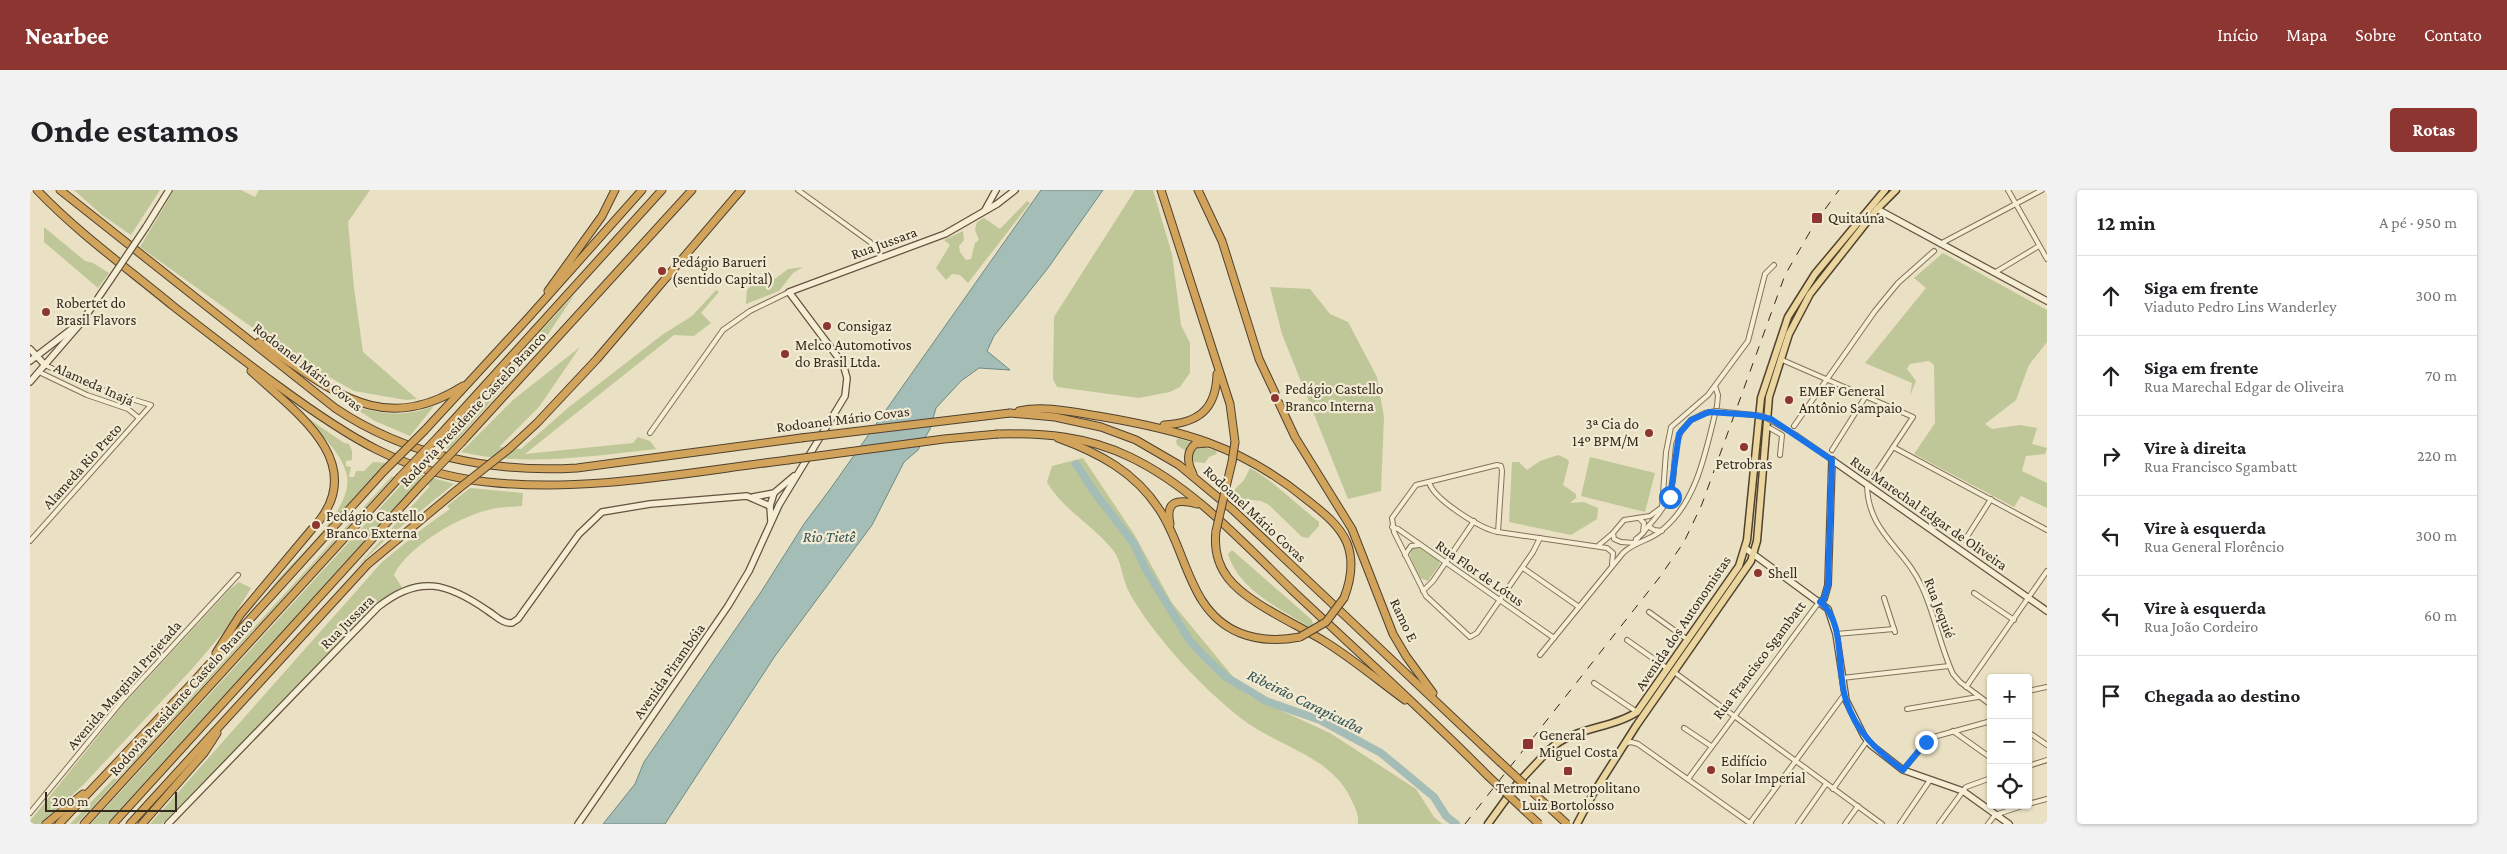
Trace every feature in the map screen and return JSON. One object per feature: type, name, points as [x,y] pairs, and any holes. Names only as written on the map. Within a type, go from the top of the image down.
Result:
[{"type":"highway","name":"Rodoanel Mário Covas","points":[[37,190],[107,253],[228,349],[337,428],[403,462],[455,477],[519,485],[567,486],[788,460],[944,439],[998,434],[1047,434],[1091,442],[1130,456],[1177,485],[1200,505],[1434,722],[1538,824]]},
{"type":"highway","name":"Rodoanel Mário Covas","points":[[60,190],[353,420],[395,441],[434,454],[523,469],[577,468],[801,438],[1030,412],[1083,422],[1118,433],[1162,454],[1193,475],[1566,824]]},
{"type":"highway","points":[[530,317],[591,233],[616,190]]},
{"type":"highway","points":[[59,824],[213,660],[384,471],[425,430],[530,317],[642,190]]},
{"type":"highway","name":"Rodovia Presidente Castelo Branco","points":[[84,824],[662,190]]},
{"type":"highway","name":"Rodovia Presidente Castelo Branco","points":[[113,824],[692,190]]},
{"type":"highway","points":[[130,824],[368,564],[510,448],[544,417],[597,359],[741,190]]},
{"type":"highway","points":[[1161,190],[1232,412],[1235,442],[1216,531],[1216,548],[1220,564],[1229,579],[1240,591],[1342,653],[1434,722]]},
{"type":"highway","points":[[1198,190],[1222,241],[1260,359],[1275,393]]},
{"type":"highway","points":[[231,325],[340,393],[359,402],[380,408],[403,410],[422,406],[450,394],[472,380]]},
{"type":"highway","points":[[228,349],[304,421],[331,458],[336,472],[335,492],[330,506],[319,521]]},
{"type":"highway","points":[[1156,426],[1186,423],[1201,415],[1212,400],[1218,369]]},
{"type":"highway","name":"Ramo E","points":[[1278,403],[1294,437],[1355,534],[1393,634],[1406,656],[1444,708]]},
{"type":"highway","points":[[1030,412],[1071,412],[1156,426],[1212,443],[1245,458],[1284,482],[1320,510],[1338,527],[1347,543],[1351,561],[1350,580],[1344,598],[1326,622],[1300,637],[1278,640],[1261,639],[1237,632],[1222,624],[1200,598],[1171,529],[1148,494],[1122,469],[1090,450],[1047,434]]},
{"type":"highway","points":[[1193,475],[1188,462],[1189,452],[1195,444],[1212,443]]},
{"type":"highway","points":[[1171,529],[1169,514],[1174,503],[1180,500],[1200,505]]},
{"type":"highway","points":[[213,660],[224,638],[240,616],[312,529]]},
{"type":"highway","points":[[142,824],[204,753],[224,720]]},
{"type":"highway","points":[[46,824],[108,773]]},
{"type":"main road","points":[[30,382],[81,323],[169,190]]},
{"type":"main road","points":[[995,190],[1007,195]]},
{"type":"main road","name":"Rua Jussara","points":[[984,211],[995,190]]},
{"type":"main road","name":"Rua Jussara","points":[[779,505],[839,409],[845,396],[847,378],[838,356],[789,292],[945,234],[1015,190]]},
{"type":"main road","name":"Avenida dos Autonomistas","points":[[1577,824],[1596,789],[1688,640],[1739,566],[1745,548],[1761,398],[1788,317],[1815,274],[1885,190]]},
{"type":"main road","name":"Avenida dos Autonomistas","points":[[1488,824],[1517,784],[1548,752],[1568,737],[1637,712],[1743,575],[1754,554],[1769,397],[1780,358],[1804,303],[1877,209],[1896,190]]},
{"type":"main road","points":[[1877,209],[2047,301]]},
{"type":"main road","points":[[30,361],[81,323]]},
{"type":"main road","points":[[30,349],[45,364]]},
{"type":"main road","name":"Rua Marechal Edgar de Oliveira","points":[[1832,460],[2047,611]]},
{"type":"main road","name":"Rua Francisco Sgambatt","points":[[1820,602],[1824,599],[1828,585],[1832,460]]},
{"type":"main road","name":"Rua Jussara","points":[[168,824],[378,607],[390,598],[401,592],[420,587],[446,588],[463,594],[502,621],[512,623],[518,619],[579,534],[602,512],[658,503],[753,497],[774,493],[798,473]]},
{"type":"main road","points":[[774,493],[783,498]]},
{"type":"main road","name":"Avenida Pirambóia","points":[[770,525],[770,506],[774,493]]},
{"type":"main road","points":[[753,497],[770,506],[779,505]]},
{"type":"main road","name":"Avenida Pirambóia","points":[[578,824],[728,606],[749,571],[779,505]]},
{"type":"main road","points":[[1745,548],[1820,602],[1830,613],[1836,634],[1844,696],[1867,740],[1903,770],[1963,791],[2009,824]]},
{"type":"street","points":[[798,190],[870,242],[882,257]]},
{"type":"street","points":[[2008,190],[2047,259]]},
{"type":"street","points":[[1939,244],[2042,190]]},
{"type":"street","points":[[1994,273],[2039,246]]},
{"type":"street","points":[[1794,426],[1857,334],[1898,283],[1934,251]]},
{"type":"street","points":[[1596,546],[1607,540],[1625,520],[1650,516],[1664,507],[1666,452],[1671,427],[1706,398],[1748,341],[1765,274],[1774,265]]},
{"type":"street","name":"Rua Jussara","points":[[650,433],[723,330],[750,311],[789,292]]},
{"type":"street","points":[[1780,358],[1826,380],[1914,417],[1872,479]]},
{"type":"street","name":"Alameda Inajá","points":[[45,364],[89,386],[151,405]]},
{"type":"street","name":"Alameda Inajá","points":[[39,372],[88,395],[128,409],[139,418]]},
{"type":"street","points":[[1614,532],[1615,540],[1634,543],[1662,531],[1683,507],[1693,488],[1718,402],[1715,386]]},
{"type":"street","points":[[1832,450],[1866,396]]},
{"type":"street","name":"Alameda Rio Preto","points":[[30,541],[151,405]]},
{"type":"street","name":"Rua Marechal Edgar de Oliveira","points":[[1540,655],[1611,567],[1639,538],[1664,507],[1673,487],[1679,434],[1691,420],[1705,413],[1716,411],[1763,416],[1796,435],[1832,460]]},
{"type":"street","points":[[1766,426],[1782,435],[1780,456]]},
{"type":"street","points":[[1893,448],[2047,530]]},
{"type":"street","points":[[1498,532],[1501,466],[1490,466],[1416,485],[1393,516],[1392,527],[1423,591],[1437,608],[1470,637],[1477,633],[1523,568],[1540,538]]},
{"type":"street","points":[[1429,482],[1435,494],[1486,529],[1596,546],[1612,551],[1614,559],[1611,567]]},
{"type":"street","name":"Rua Jequié","points":[[1868,484],[1870,510],[1880,529],[1909,564],[1922,585],[1950,666],[1957,679],[1987,702]]},
{"type":"street","points":[[1965,540],[1991,499]]},
{"type":"street","points":[[1639,518],[1654,530],[1662,531]]},
{"type":"street","points":[[1627,542],[1639,538],[1644,530],[1644,521]]},
{"type":"street","points":[[1423,591],[1433,581],[1474,522]]},
{"type":"street","name":"Rua Flor de Lótus","points":[[1392,527],[1554,638]]},
{"type":"street","points":[[1406,555],[1411,546],[1420,545]]},
{"type":"street","points":[[1523,568],[1579,607]]},
{"type":"street","points":[[1966,687],[2047,571]]},
{"type":"street","name":"Avenida Marginal Projetada","points":[[30,814],[122,701],[238,575]]},
{"type":"street","points":[[1974,593],[2014,620]]},
{"type":"street","points":[[1836,634],[1894,630],[1884,598]]},
{"type":"street","name":"Rua Francisco Sgambatt","points":[[1688,779],[1733,716],[1820,602]]},
{"type":"street","points":[[1649,612],[1688,640]]},
{"type":"street","points":[[1627,640],[1882,824]]},
{"type":"street","points":[[1842,678],[1950,666]]},
{"type":"street","points":[[1594,683],[1637,712]]},
{"type":"street","points":[[2032,690],[2047,687]]},
{"type":"street","points":[[1624,744],[1631,742],[1638,744],[1750,824],[1844,696]]},
{"type":"street","points":[[1907,709],[1987,698]]},
{"type":"street","points":[[1903,770],[1930,738],[1987,722]]},
{"type":"street","points":[[1684,728],[1711,746]]},
{"type":"street","points":[[1953,731],[1987,755]]},
{"type":"street","points":[[2032,735],[2047,745]]},
{"type":"street","points":[[1833,789],[1867,740]]},
{"type":"street","points":[[2032,765],[2047,760]]},
{"type":"street","points":[[1940,824],[1966,787],[1987,779]]},
{"type":"street","points":[[1900,824],[1930,780]]},
{"type":"street","points":[[1798,824],[1826,784]]},
{"type":"street","points":[[2032,803],[2047,799]]},
{"type":"street","points":[[1845,824],[1858,806]]},
{"type":"street","points":[[1988,824],[1995,814],[2012,809]]},
{"type":"green space","points":[[74,190],[160,190],[131,235],[102,215]]},
{"type":"green space","points":[[174,190],[241,190],[255,197],[259,190],[370,190],[348,222],[354,288],[363,352],[417,399],[406,400],[354,391],[292,356],[140,247]]},
{"type":"green space","points":[[1135,190],[1153,190],[1172,254],[1181,325],[1190,343],[1190,373],[1180,387],[1170,392],[1139,398],[1057,387],[1053,379],[1054,317]]},
{"type":"green space","points":[[1027,201],[1030,203],[968,283],[960,275],[952,274],[946,280],[936,268],[950,245],[944,240],[963,231],[964,240],[959,246],[960,252],[966,260],[971,259],[975,243],[979,240],[975,230],[977,222],[984,218],[1000,229]]},
{"type":"green space","points":[[44,227],[85,261],[93,263],[109,273],[98,288],[44,242]]},
{"type":"green space","points":[[1943,253],[2047,310],[2047,342],[2029,365],[2016,400],[1985,424],[1992,429],[2020,425],[2037,428],[2032,444],[2047,448],[2045,454],[2026,456],[2022,471],[2047,483],[2047,508],[2021,496],[2014,507],[1914,454],[1935,423],[1934,365],[1929,361],[1910,364],[1907,369],[1916,381],[1910,396],[1912,383],[1865,363],[1926,288],[1914,278]]},
{"type":"green space","points":[[803,267],[793,273],[779,291],[746,304],[747,290],[756,280],[772,281],[788,269]]},
{"type":"green space","points":[[1270,287],[1310,289],[1330,314],[1348,322],[1377,377],[1384,417],[1381,491],[1348,499],[1282,334]]},
{"type":"green space","points":[[716,290],[719,292],[701,313],[711,323],[694,336],[674,335],[525,454],[633,443],[638,437],[650,441],[656,449],[558,459],[509,459],[461,452],[513,400],[580,347],[539,407],[499,447],[521,449],[569,407],[662,335],[692,316]]},
{"type":"green space","points":[[575,294],[540,346],[449,449],[436,446]]},
{"type":"green space","points":[[345,402],[367,410],[389,413],[412,412],[434,406],[410,436],[375,421]]},
{"type":"green space","points":[[305,416],[344,443],[349,444],[352,451],[352,460],[346,461],[346,466],[351,467],[349,477],[354,477],[356,471],[364,471],[373,462],[387,463],[267,594],[332,520],[342,503],[347,487],[346,472],[339,457]]},
{"type":"green space","points":[[1178,438],[1216,451],[1217,454],[1209,457],[1205,463],[1194,462],[1186,451],[1177,445],[1176,441]]},
{"type":"green space","points":[[1558,455],[1569,462],[1563,485],[1576,494],[1576,498],[1570,503],[1584,502],[1598,508],[1597,519],[1571,535],[1509,522],[1512,462],[1519,462],[1527,470],[1540,461]]},
{"type":"green space","points":[[1590,457],[1655,473],[1645,512],[1581,496]]},
{"type":"green space","points":[[1083,458],[1134,534],[1172,603],[1249,696],[1330,733],[1416,789],[1434,817],[1442,824],[1358,824],[1357,814],[1351,799],[1343,785],[1332,773],[1306,755],[1249,724],[1217,698],[1183,664],[1139,609],[1127,587],[1116,554],[1097,533],[1069,509],[1047,482],[1052,466]]},
{"type":"green space","points":[[1250,468],[1277,486],[1319,522],[1319,526],[1308,538],[1302,537],[1269,505],[1261,501],[1235,498],[1232,492],[1244,480]]},
{"type":"green space","points":[[413,472],[454,484],[387,538],[354,570],[430,486],[420,481],[107,824],[91,824]]},
{"type":"green space","points":[[392,476],[77,824],[70,824],[168,722]]},
{"type":"green space","points":[[470,488],[523,493],[522,506],[496,508],[462,519],[435,535],[410,554],[394,575],[403,589],[389,595],[377,605],[162,824],[150,824],[382,562],[450,509],[447,506]]},
{"type":"green space","points":[[1418,547],[1438,560],[1440,564],[1428,581],[1420,578],[1410,556],[1412,548]]},
{"type":"green space","points":[[1232,550],[1312,620],[1313,625],[1309,627],[1261,597],[1251,588],[1233,567],[1228,554]]},
{"type":"green space","points":[[239,582],[251,588],[226,629],[191,670],[83,785],[41,824],[30,824],[30,821],[124,704],[230,589]]},
{"type":"water","name":"Rio Tietê","points":[[1041,190],[1103,190],[1048,268],[994,336],[987,351],[1010,370],[979,368],[961,381],[936,408],[930,429],[918,450],[904,462],[872,525],[775,656],[665,824],[603,824],[635,784],[644,762],[761,592],[804,524]]},
{"type":"waterway","name":"Ribeirão Carapicuíba","points":[[1076,464],[1095,493],[1134,544],[1146,570],[1190,641],[1226,677],[1266,701],[1320,720],[1381,753],[1434,797],[1446,816],[1456,824]]},
{"type":"railway","points":[[1465,824],[1659,578],[1684,542],[1702,504],[1785,275],[1815,223],[1839,190]]},
{"type":"place","name":"Quitaúna","points":[[1817,218]]},
{"type":"place","name":"Pedágio Barueri (sentido Capital)","points":[[662,271]]},
{"type":"place","name":"Robertet do Brasil Flavors","points":[[46,312]]},
{"type":"place","name":"Consigaz","points":[[827,326]]},
{"type":"place","name":"Melco Automotivos do Brasil Ltda.","points":[[785,354]]},
{"type":"place","name":"Pedágio Castello Branco Interna","points":[[1275,398]]},
{"type":"place","name":"EMEF General Antônio Sampaio","points":[[1789,400]]},
{"type":"place","name":"3ª Cia do 14º BPM/M","points":[[1649,433]]},
{"type":"place","name":"Petrobras","points":[[1744,447]]},
{"type":"place","name":"Pedágio Castello Branco Externa","points":[[316,525]]},
{"type":"place","name":"Shell","points":[[1758,573]]},
{"type":"place","name":"General Miguel Costa","points":[[1528,744]]},
{"type":"place","name":"Edifício Solar Imperial","points":[[1711,770]]},
{"type":"place","name":"Terminal Metropolitano Luiz Bortolosso","points":[[1568,771]]},
{"type":"route","points":[[1670,497],[1674,484],[1676,448],[1679,434],[1685,425],[1700,414],[1716,411],[1763,416],[1782,425],[1832,460],[1828,585],[1827,593],[1820,602],[1826,606],[1833,621],[1844,696],[1867,740],[1903,770],[1926,742]]}]
